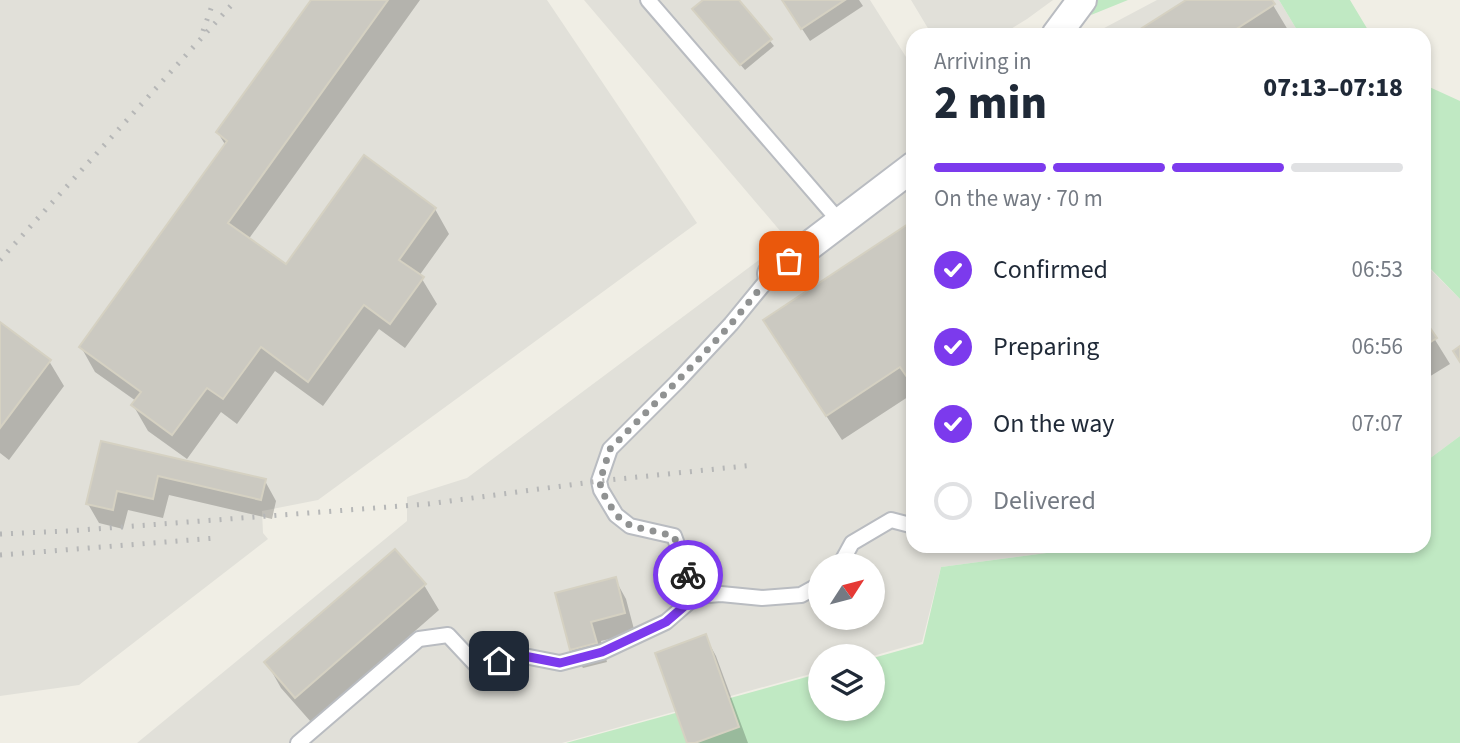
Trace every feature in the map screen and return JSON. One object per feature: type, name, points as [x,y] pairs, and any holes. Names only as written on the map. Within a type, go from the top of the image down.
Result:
[{"type":"street","points":[[1061,28],[1082,0]]},
{"type":"street","points":[[772,274],[906,172]]},
{"type":"lane","points":[[649,0],[840,222]]},
{"type":"lane","points":[[696,596],[674,536],[631,526],[616,515],[601,490],[600,481],[610,449],[731,324],[772,274]]},
{"type":"lane","points":[[847,553],[852,543],[891,520],[906,524]]},
{"type":"lane","points":[[298,743],[419,639],[448,635],[478,667],[519,655],[560,663],[602,652],[666,622],[696,596],[721,593],[762,598],[800,595],[808,591]]},
{"type":"shaded area","points":[[0,0],[547,0],[697,223],[318,500],[262,511],[263,533],[268,539],[79,685],[0,696]]},
{"type":"shaded area","points":[[584,0],[870,0],[906,57],[906,553],[1047,553],[941,567],[922,642],[885,653],[885,644],[808,644],[808,675],[562,743],[137,743],[407,521],[407,497],[467,478],[787,239]]},
{"type":"shaded area","points":[[911,0],[1053,0],[1012,28],[928,28]]},
{"type":"shaded area","points":[[1157,0],[1279,0],[1296,28],[1104,28]]},
{"type":"shaded area","points":[[1431,270],[1460,299],[1460,436],[1431,458]]},
{"type":"green space","points":[[1097,0],[1128,0],[1091,15]]},
{"type":"green space","points":[[1279,0],[1350,0],[1367,28],[1296,28]]},
{"type":"green space","points":[[1431,88],[1460,101],[1460,299],[1431,269]]},
{"type":"green space","points":[[1460,436],[1460,743],[566,743],[808,677],[808,721],[885,721],[885,655],[923,644],[941,567],[1047,553],[1431,553],[1431,458]]},
{"type":"building","points":[[311,0],[388,0],[228,223],[286,264],[364,155],[436,208],[399,260],[424,277],[390,324],[364,305],[308,382],[261,347],[223,399],[207,388],[172,435],[131,405],[141,392],[79,347],[227,141],[216,132]]},
{"type":"building","points":[[703,0],[739,0],[772,39],[740,65],[692,9]]},
{"type":"building","points":[[782,0],[845,0],[801,29]]},
{"type":"building","points":[[1186,0],[1272,0],[1275,4],[1238,28],[1142,28]]},
{"type":"building","points":[[906,225],[906,376],[900,367],[826,416],[763,320]]},
{"type":"building","points":[[0,322],[51,360],[0,428]]},
{"type":"building","points":[[1431,329],[1437,338],[1431,342]]},
{"type":"building","points":[[1460,346],[1460,362],[1453,351]]},
{"type":"building","points":[[101,441],[266,479],[261,500],[158,476],[153,499],[117,491],[113,510],[86,504]]},
{"type":"building","points":[[395,549],[426,584],[295,698],[264,662]]},
{"type":"building","points":[[616,577],[625,613],[591,622],[597,643],[570,650],[555,593]]},
{"type":"building","points":[[706,634],[739,727],[695,743],[687,743],[655,653]]},
{"type":"railway","points":[[203,31],[214,0]]},
{"type":"railway","points":[[0,260],[236,0]]},
{"type":"railway","points":[[0,534],[428,504],[599,481],[755,465]]},
{"type":"railway","points":[[0,555],[216,538]]},
{"type":"way so far","points":[[688,575],[674,536],[631,526],[616,515],[601,490],[600,481],[610,449],[695,363],[772,274],[789,261]]},
{"type":"route","points":[[499,661],[519,655],[560,663],[602,652],[666,622],[696,596],[688,575]]}]
